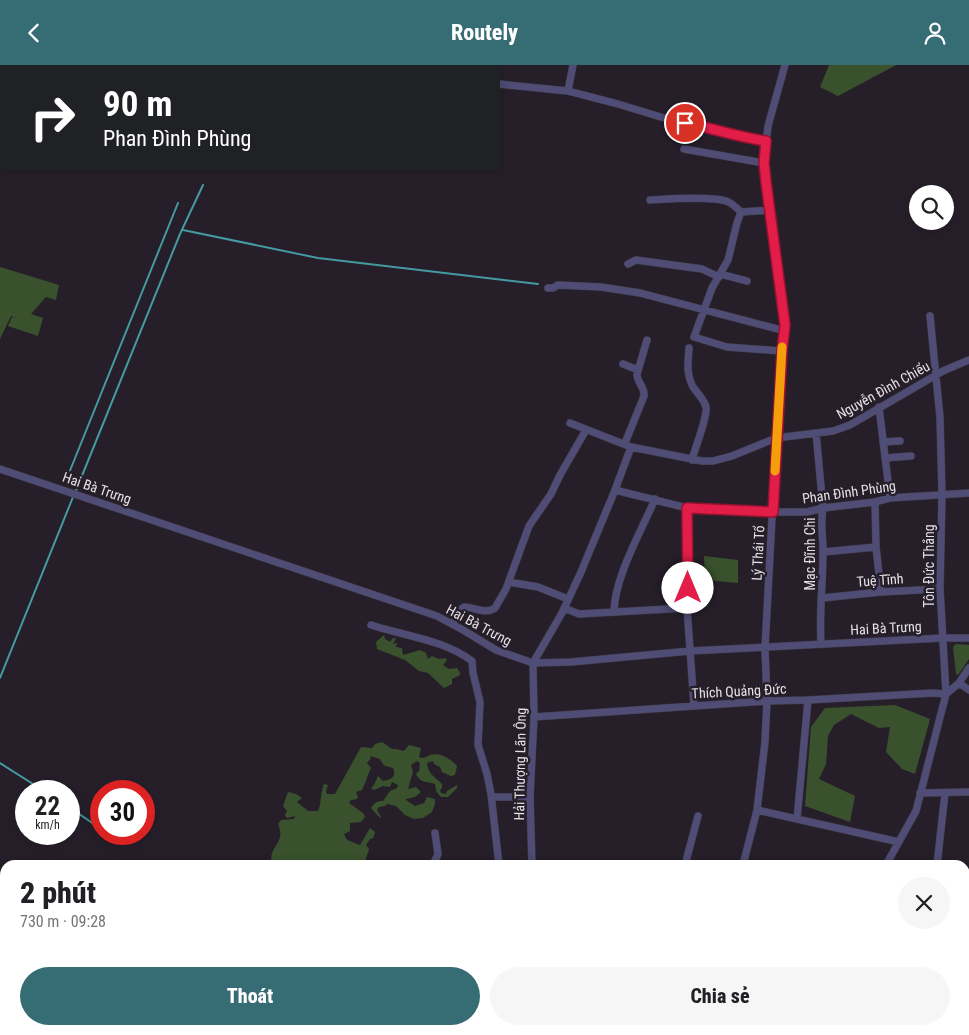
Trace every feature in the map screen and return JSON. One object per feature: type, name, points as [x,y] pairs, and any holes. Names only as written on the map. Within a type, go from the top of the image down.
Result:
[{"type":"street","points":[[568,91],[573,65]]},
{"type":"street","name":"Lý Thái Tổ","points":[[744,860],[756,810],[765,742],[767,701],[765,648],[776,438],[785,331],[764,163],[771,112],[785,65]]},
{"type":"street","points":[[500,84],[568,91],[674,121],[709,128],[739,137],[766,141]]},
{"type":"street","points":[[684,149],[764,163]]},
{"type":"street","points":[[650,200],[712,199],[726,201],[734,205],[741,213]]},
{"type":"street","points":[[741,213],[770,210]]},
{"type":"street","points":[[741,213],[728,260],[712,288],[694,337],[726,347],[782,351]]},
{"type":"street","points":[[628,264],[636,260],[692,267],[747,281]]},
{"type":"street","points":[[548,288],[558,285],[601,287],[640,293],[785,331]]},
{"type":"street","name":"Tôn Đức Thắng","points":[[889,860],[916,811],[946,694],[940,589],[942,495],[940,417],[930,316]]},
{"type":"street","points":[[533,663],[564,608],[616,490],[644,396],[644,391],[637,378],[647,340]]},
{"type":"street","points":[[690,348],[687,367],[689,376],[707,408],[692,460]]},
{"type":"street","name":"Nguyễn Đình Chiểu","points":[[776,438],[833,431],[850,425],[936,375],[969,361]]},
{"type":"street","points":[[623,363],[638,370]]},
{"type":"street","points":[[879,407],[890,498]]},
{"type":"street","points":[[570,423],[628,445],[692,460],[713,461],[732,456],[776,438]]},
{"type":"street","points":[[453,624],[460,610],[464,607],[486,611],[492,610],[509,582],[529,526],[551,494],[586,430]]},
{"type":"street","name":"Mạc Đĩnh Chi","points":[[816,433],[823,508],[820,519],[823,552],[822,598],[819,615],[820,645]]},
{"type":"street","points":[[883,442],[900,441]]},
{"type":"street","points":[[885,458],[910,456]]},
{"type":"street","name":"Hai Bà Trưng","points":[[0,469],[437,616],[496,651],[533,663],[690,651],[969,638]]},
{"type":"street","name":"Phan Đình Phùng","points":[[616,490],[687,508],[773,512],[807,512],[890,498],[969,493]]},
{"type":"street","points":[[614,611],[615,599],[622,576],[655,499]]},
{"type":"street","points":[[875,502],[876,547],[881,592]]},
{"type":"street","points":[[687,508],[688,608],[694,705]]},
{"type":"street","points":[[807,512],[820,519]]},
{"type":"street","points":[[823,552],[876,547]]},
{"type":"street","points":[[509,582],[538,587],[568,599]]},
{"type":"street","name":"Tuệ Tĩnh","points":[[822,598],[940,589]]},
{"type":"street","points":[[564,608],[579,613],[688,608]]},
{"type":"street","points":[[371,625],[436,643],[462,654],[472,661],[480,701],[478,745],[492,797],[498,860]]},
{"type":"street","name":"Hải Thượng Lãn Ông","points":[[532,860],[530,797],[534,717],[533,663]]},
{"type":"street","points":[[946,694],[959,683],[969,668]]},
{"type":"street","points":[[959,683],[969,689]]},
{"type":"street","name":"Thích Quảng Đức","points":[[534,717],[694,705],[933,693],[946,694]]},
{"type":"street","points":[[797,819],[808,700]]},
{"type":"street","points":[[920,793],[969,791]]},
{"type":"street","points":[[938,860],[945,793]]},
{"type":"street","points":[[492,797],[530,797]]},
{"type":"street","points":[[756,810],[899,842]]},
{"type":"street","points":[[687,860],[698,816]]},
{"type":"street","points":[[435,833],[438,854],[435,860]]},
{"type":"green space","points":[[829,65],[896,65],[838,96],[820,87]]},
{"type":"green space","points":[[0,267],[59,285],[56,300],[46,297],[31,314],[43,318],[38,336],[8,326],[12,317],[18,319],[11,316],[0,339]]},
{"type":"green space","points":[[704,556],[738,560],[738,583],[705,580]]},
{"type":"green space","points":[[384,635],[385,639],[390,642],[393,638],[396,638],[393,644],[397,643],[396,647],[402,648],[403,655],[420,650],[426,653],[428,659],[432,656],[439,659],[445,658],[447,660],[443,665],[449,669],[457,668],[460,675],[452,679],[452,684],[444,688],[428,673],[419,671],[405,660],[377,649],[376,642]]},
{"type":"green space","points":[[956,644],[969,645],[969,659],[958,675],[956,674],[953,647]]},
{"type":"green space","points":[[895,705],[930,719],[915,774],[902,769],[886,752],[890,727],[879,728],[851,714],[834,725],[828,736],[826,764],[819,779],[855,796],[850,822],[805,806],[811,727],[825,708]]},
{"type":"green space","points":[[382,742],[392,749],[404,751],[409,745],[421,748],[419,757],[422,758],[434,754],[441,755],[457,766],[455,775],[451,776],[442,772],[440,767],[434,764],[433,761],[427,763],[429,770],[442,784],[441,793],[446,794],[447,791],[457,785],[457,788],[448,797],[441,797],[436,791],[435,784],[422,781],[416,774],[419,771],[420,763],[417,761],[411,765],[413,772],[408,789],[416,787],[421,792],[415,797],[406,800],[415,806],[424,803],[427,797],[435,799],[432,812],[423,818],[414,819],[405,815],[396,806],[387,804],[379,807],[377,810],[380,818],[371,808],[373,804],[383,801],[390,791],[397,788],[398,785],[392,782],[390,787],[383,786],[374,790],[371,788],[378,776],[383,781],[391,779],[394,774],[393,768],[385,766],[380,759],[370,756],[371,758],[367,763],[371,768],[362,790],[356,792],[357,799],[351,800],[349,803],[363,813],[365,817],[361,822],[350,823],[350,831],[344,834],[347,840],[360,845],[370,828],[375,832],[373,838],[366,845],[369,849],[366,860],[271,860],[272,853],[280,836],[278,824],[281,820],[294,819],[295,816],[287,818],[285,815],[287,811],[283,806],[288,792],[302,798],[297,802],[308,811],[318,811],[324,784],[328,785],[327,794],[335,794],[361,747],[372,748],[375,744]]},
{"type":"waterway","points":[[75,493],[180,234],[203,185]]},
{"type":"waterway","points":[[67,478],[178,203]]},
{"type":"waterway","points":[[183,230],[318,258],[538,284]]},
{"type":"waterway","points":[[0,678],[73,497]]},
{"type":"waterway","points":[[0,763],[27,780]]},
{"type":"waterway","points":[[80,815],[90,821]]},
{"type":"slow traffic","points":[[775,471],[782,347]]},
{"type":"route","points":[[685,123],[739,137],[766,141],[764,163],[785,325],[776,438],[773,512],[687,508],[688,588]]}]
